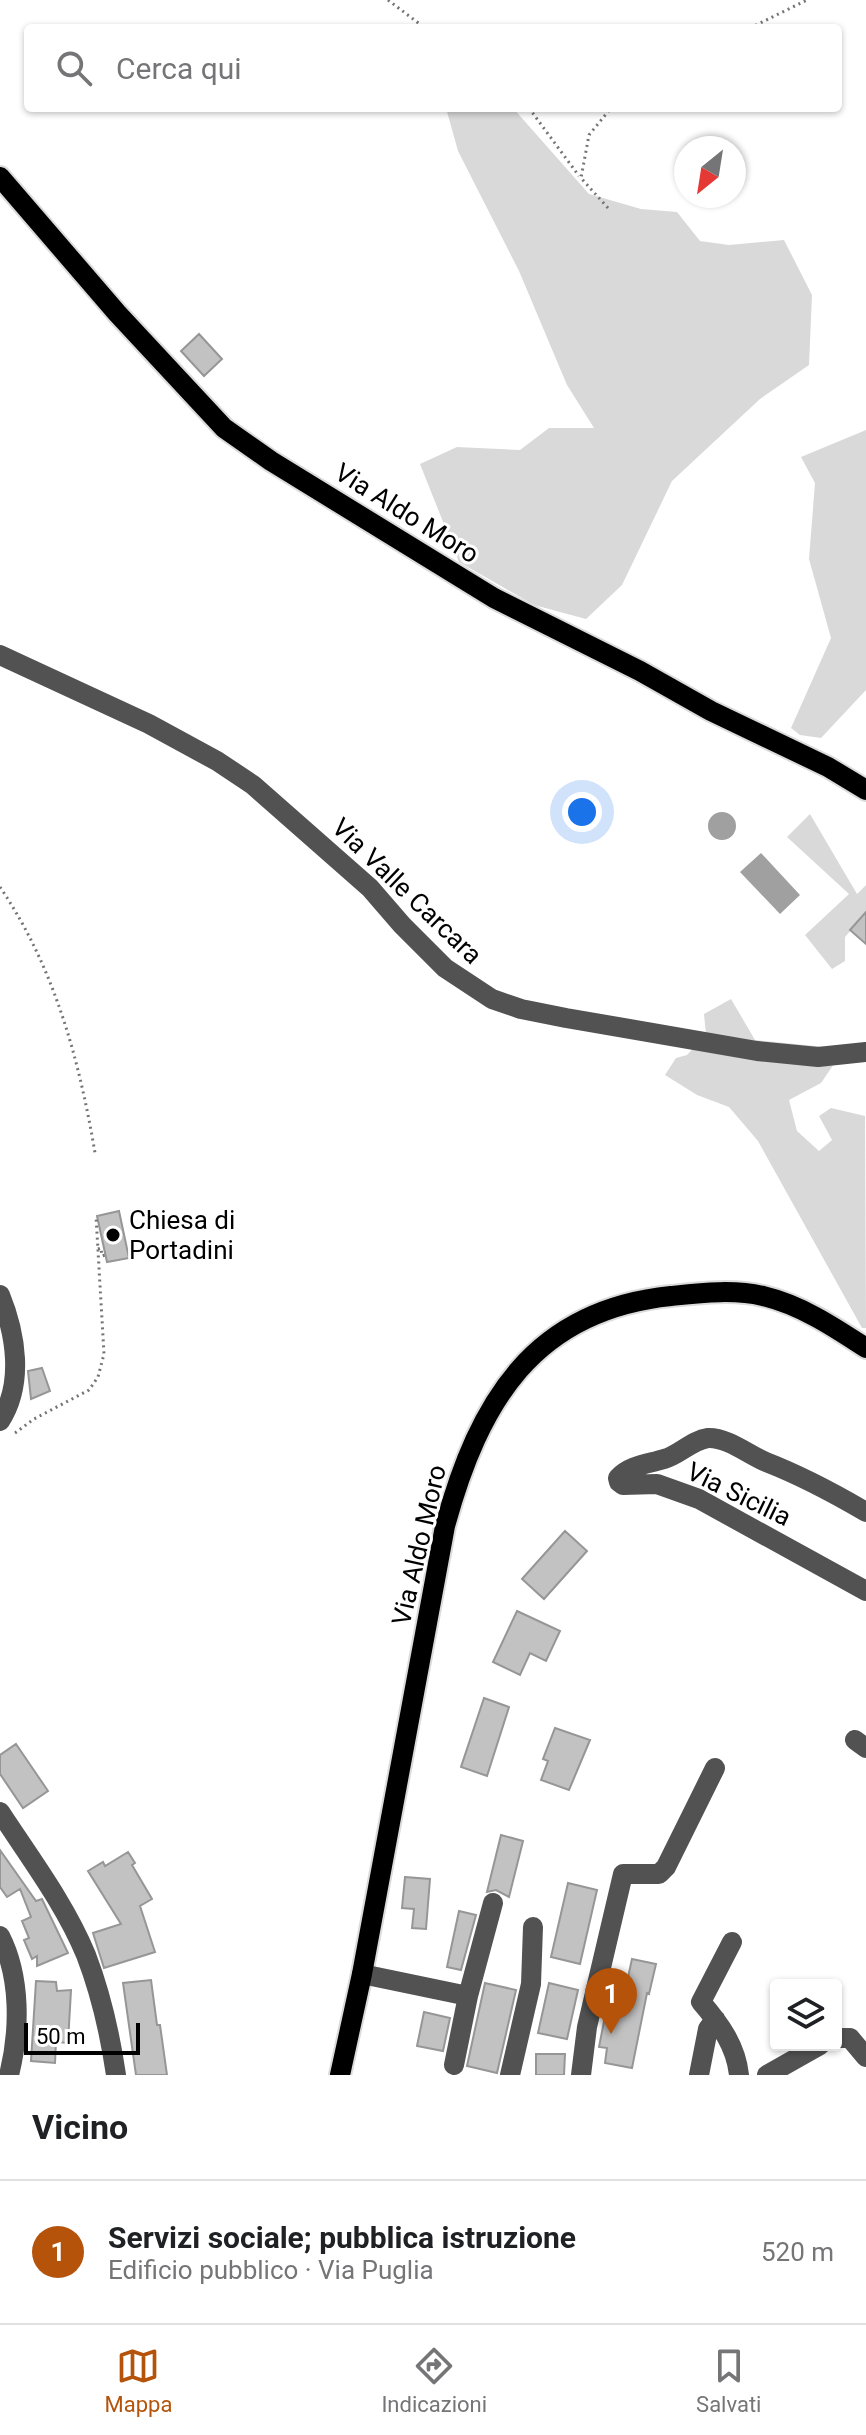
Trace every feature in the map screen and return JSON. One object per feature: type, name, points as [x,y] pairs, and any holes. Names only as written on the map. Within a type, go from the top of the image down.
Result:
[{"type":"main road","name":"Via Aldo Moro","points":[[0,177],[159,359],[235,437],[494,598],[711,711],[828,767],[866,790]]},
{"type":"main road","name":"Via Aldo Moro","points":[[340,2075],[362,1974],[445,1526],[458,1477],[477,1431],[506,1385],[533,1354],[562,1330],[600,1312],[646,1298],[692,1293],[762,1295],[820,1318],[866,1348]]},
{"type":"street","name":"Via Valle Carcara","points":[[0,655],[149,724],[217,761],[253,785],[370,888],[445,968],[492,999],[551,1015],[757,1051],[818,1057],[866,1052]]},
{"type":"street","points":[[0,1295],[9,1315],[15,1364],[14,1394],[5,1428]]},
{"type":"street","name":"Via Sicilia","points":[[866,1512],[784,1467],[714,1438],[643,1464],[618,1478],[623,1485],[657,1484],[699,1499],[866,1591]]},
{"type":"street","points":[[581,2075],[587,2027],[623,1874],[659,1874],[666,1867],[715,1768]]},
{"type":"street","points":[[0,1812],[61,1906],[85,1953],[102,2001],[116,2075]]},
{"type":"street","points":[[454,2065],[468,1996],[493,1903]]},
{"type":"street","points":[[510,2075],[531,1984],[533,1927]]},
{"type":"street","points":[[0,1936],[11,1960],[15,1979],[16,2012],[9,2075]]},
{"type":"street","points":[[732,1942],[701,2002],[736,2054],[739,2075]]},
{"type":"street","points":[[362,1974],[468,1996]]},
{"type":"street","points":[[699,2075],[708,2029],[715,2019]]},
{"type":"street","points":[[842,2038],[850,2038],[866,2057]]},
{"type":"street","points":[[767,2075],[809,2051]]},
{"type":"path","points":[[388,0],[420,24]]},
{"type":"path","points":[[758,24],[807,0]]},
{"type":"path","points":[[532,112],[581,178],[608,208]]},
{"type":"path","points":[[581,178],[589,135],[608,112]]},
{"type":"path","points":[[0,887],[20,917],[55,991],[76,1057],[95,1153]]},
{"type":"path","points":[[5,1428],[34,1419],[89,1390],[98,1377],[104,1354],[96,1216]]},
{"type":"path","points":[[98,1249],[101,1248],[102,1256],[105,1255]]},
{"type":"shaded area","points":[[447,112],[517,112],[589,194],[641,209],[677,212],[700,241],[729,245],[784,240],[812,295],[809,365],[760,399],[672,481],[622,585],[586,619],[534,605],[459,562],[420,464],[457,447],[520,450],[549,428],[594,428],[567,385],[519,271],[458,151]]},
{"type":"shaded area","points":[[866,430],[866,690],[821,738],[800,735],[791,728],[831,638],[809,559],[815,483],[801,457]]},
{"type":"shaded area","points":[[722,812],[732,816],[736,826],[732,836],[722,840],[712,836],[708,826],[712,816]]},
{"type":"shaded area","points":[[810,814],[857,894],[866,885],[866,913],[845,937],[845,961],[832,969],[805,935],[849,894],[787,837]]},
{"type":"shaded area","points":[[761,853],[800,895],[780,914],[740,872]]},
{"type":"shaded area","points":[[731,999],[755,1040],[825,1047],[836,1061],[821,1083],[789,1100],[797,1131],[819,1151],[832,1140],[819,1116],[831,1108],[865,1116],[866,1328],[862,1328],[758,1141],[729,1107],[697,1095],[665,1075],[676,1058],[687,1055],[706,1035],[704,1014]]},
{"type":"building","points":[[199,334],[222,359],[204,376],[181,351]]},
{"type":"building","points":[[866,912],[866,944],[850,930]]},
{"type":"building","name":"Chiesa di Portadini","points":[[119,1211],[129,1258],[107,1262],[97,1216]]},
{"type":"building","points":[[42,1368],[50,1391],[31,1399],[28,1371]]},
{"type":"building","points":[[565,1531],[587,1551],[544,1599],[522,1579]]},
{"type":"building","points":[[517,1611],[560,1631],[546,1661],[530,1653],[520,1675],[493,1662]]},
{"type":"building","points":[[484,1698],[509,1707],[487,1776],[461,1767]]},
{"type":"building","points":[[555,1728],[590,1740],[569,1790],[541,1780],[548,1761],[543,1759]]},
{"type":"building","points":[[16,1744],[48,1791],[23,1808],[0,1774],[0,1755]]},
{"type":"building","points":[[501,1835],[523,1841],[509,1897],[496,1890],[487,1892]]},
{"type":"building","points":[[0,1850],[36,1901],[42,1899],[68,1953],[37,1966],[37,1956],[32,1959],[24,1940],[29,1938],[22,1921],[31,1917],[20,1889],[7,1897],[0,1887]]},
{"type":"building","points":[[128,1852],[152,1899],[140,1906],[155,1952],[104,1968],[93,1933],[121,1924],[88,1871],[103,1862],[105,1866]]},
{"type":"building","points":[[405,1877],[430,1879],[426,1929],[412,1928],[414,1909],[402,1908]]},
{"type":"building","points":[[568,1883],[597,1890],[580,1964],[551,1957]]},
{"type":"building","points":[[459,1911],[476,1915],[461,1970],[447,1967]]},
{"type":"building","points":[[632,1959],[656,1964],[632,2068],[605,2063],[607,2048],[599,2047],[607,2006],[621,2009]]},
{"type":"building","points":[[151,1980],[167,2075],[136,2075],[123,1983]]},
{"type":"building","points":[[36,1981],[56,1982],[57,1991],[71,1990],[68,2043],[56,2042],[55,2063],[31,2061]]},
{"type":"building","points":[[485,1983],[516,1990],[497,2073],[467,2066]]},
{"type":"building","points":[[549,1983],[578,1990],[567,2039],[538,2033]]},
{"type":"building","points":[[424,2012],[450,2018],[443,2051],[417,2046]]},
{"type":"building","points":[[536,2054],[565,2054],[564,2075],[536,2075]]},
{"type":"place","name":"Chiesa di Portadini","points":[[113,1235]]},
{"type":"place","name":"Servizi sociale; pubblica istruzione","points":[[611,2034]]}]
